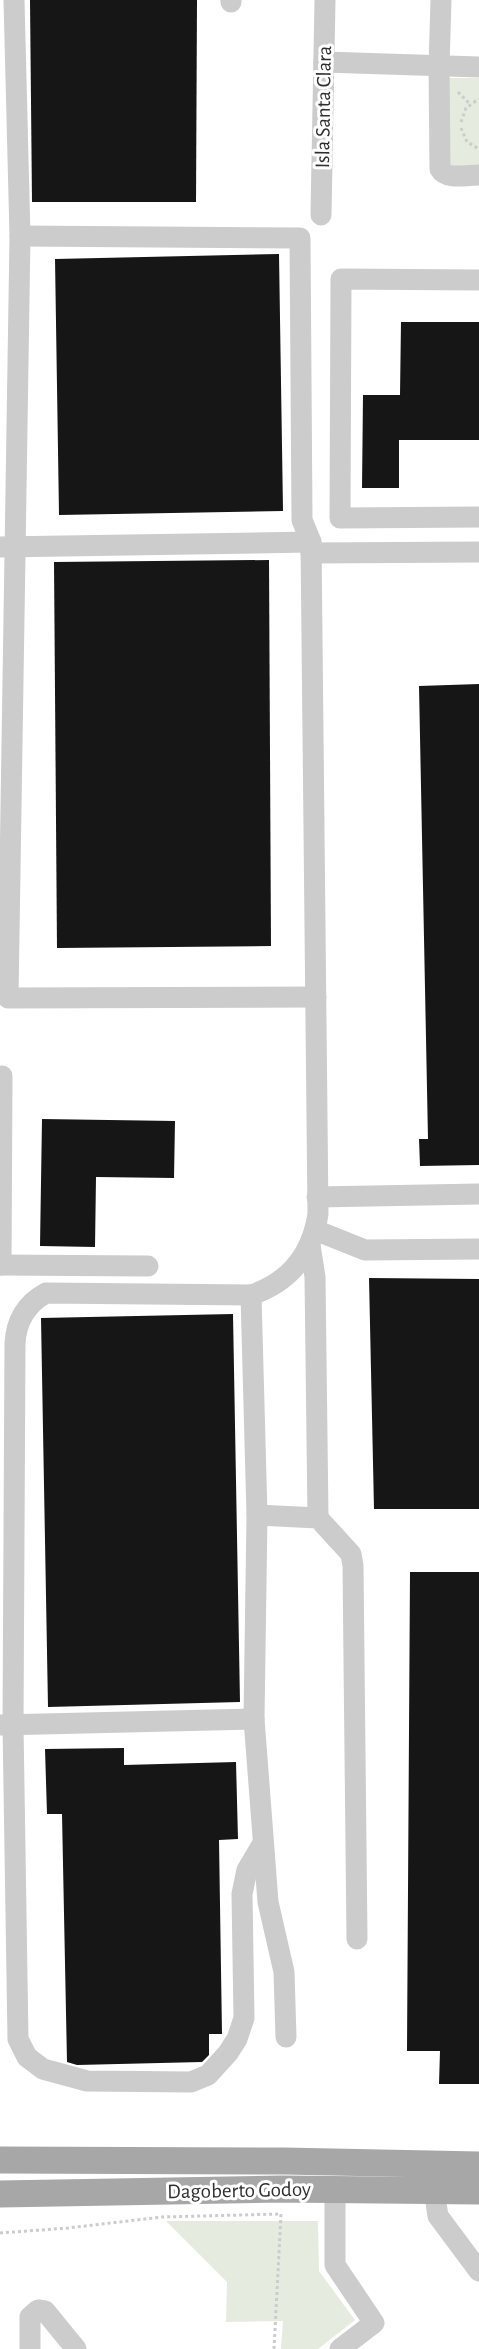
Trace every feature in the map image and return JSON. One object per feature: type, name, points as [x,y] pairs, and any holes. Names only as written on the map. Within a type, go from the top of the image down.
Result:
[{"type":"main road","name":"Dagoberto Godoy","points":[[0,2160],[259,2161],[435,2177],[479,2191]]},
{"type":"main road","points":[[258,2189],[259,2161]]},
{"type":"main road","name":"Dagoberto Godoy","points":[[0,2194],[335,2189],[435,2177],[479,2164]]},
{"type":"street","points":[[14,0],[20,236],[8,547],[8,998],[316,997]]},
{"type":"street","name":"Isla Santa Clara","points":[[321,215],[325,0]]},
{"type":"street","points":[[441,0],[439,67],[441,172],[448,176],[479,175]]},
{"type":"street","points":[[324,62],[479,67]]},
{"type":"street","points":[[20,236],[300,238],[302,520],[311,548],[317,1197],[313,1238],[318,1518],[351,1554],[353,1566],[357,1939]]},
{"type":"street","points":[[8,547],[311,548],[476,552],[476,517],[340,518],[341,279],[479,279]]},
{"type":"street","points":[[2,1076],[0,1265],[148,1266]]},
{"type":"street","points":[[317,1197],[479,1194]]},
{"type":"street","points":[[313,1238],[365,1250],[479,1249]]},
{"type":"street","points":[[263,1843],[247,1870],[242,1894],[244,2018],[237,2039],[213,2070],[202,2079],[190,2082],[87,2081],[43,2069],[27,2056],[18,2039],[6,1725],[15,1334],[21,1317],[32,1303],[46,1293],[251,1295],[266,1290],[292,1272],[313,1238]]},
{"type":"street","points":[[251,1295],[257,1515],[254,1719],[269,1915],[281,1950],[286,2037]]},
{"type":"street","points":[[257,1515],[318,1518]]},
{"type":"street","points":[[6,1725],[254,1719]]},
{"type":"street","points":[[435,2177],[438,2216],[479,2271]]},
{"type":"street","points":[[335,2189],[335,2265],[375,2324],[340,2349]]},
{"type":"street","points":[[30,2349],[30,2317],[38,2310],[45,2311],[76,2349]]},
{"type":"path","points":[[479,99],[466,108],[460,122],[464,138],[479,149]]},
{"type":"path","points":[[0,2233],[162,2217],[281,2214],[274,2349]]},
{"type":"shaded area","points":[[447,78],[479,78],[479,171],[450,169]]},
{"type":"shaded area","points":[[166,2221],[318,2221],[319,2271],[355,2320],[318,2349],[281,2349],[283,2321],[226,2322],[227,2282]]},
{"type":"building","points":[[30,0],[197,0],[196,202],[32,202]]},
{"type":"building","points":[[279,254],[283,511],[59,515],[55,259]]},
{"type":"building","points":[[401,322],[479,322],[479,440],[399,440],[399,488],[362,488],[363,395],[400,395]]},
{"type":"building","points":[[269,560],[271,946],[57,948],[54,562]]},
{"type":"building","points":[[479,684],[479,1165],[420,1166],[419,1139],[428,1139],[419,686]]},
{"type":"building","points":[[42,1119],[175,1121],[174,1178],[96,1177],[95,1247],[40,1246]]},
{"type":"building","points":[[369,1278],[479,1279],[479,1509],[374,1509]]},
{"type":"building","points":[[233,1314],[240,1702],[48,1707],[41,1318]]},
{"type":"building","points":[[410,1572],[479,1572],[479,2084],[439,2084],[440,2051],[407,2051]]},
{"type":"building","points":[[124,1748],[124,1765],[236,1762],[238,1839],[219,1840],[222,2034],[209,2034],[209,2055],[202,2062],[77,2065],[67,2062],[62,1814],[47,1814],[45,1749]]}]
